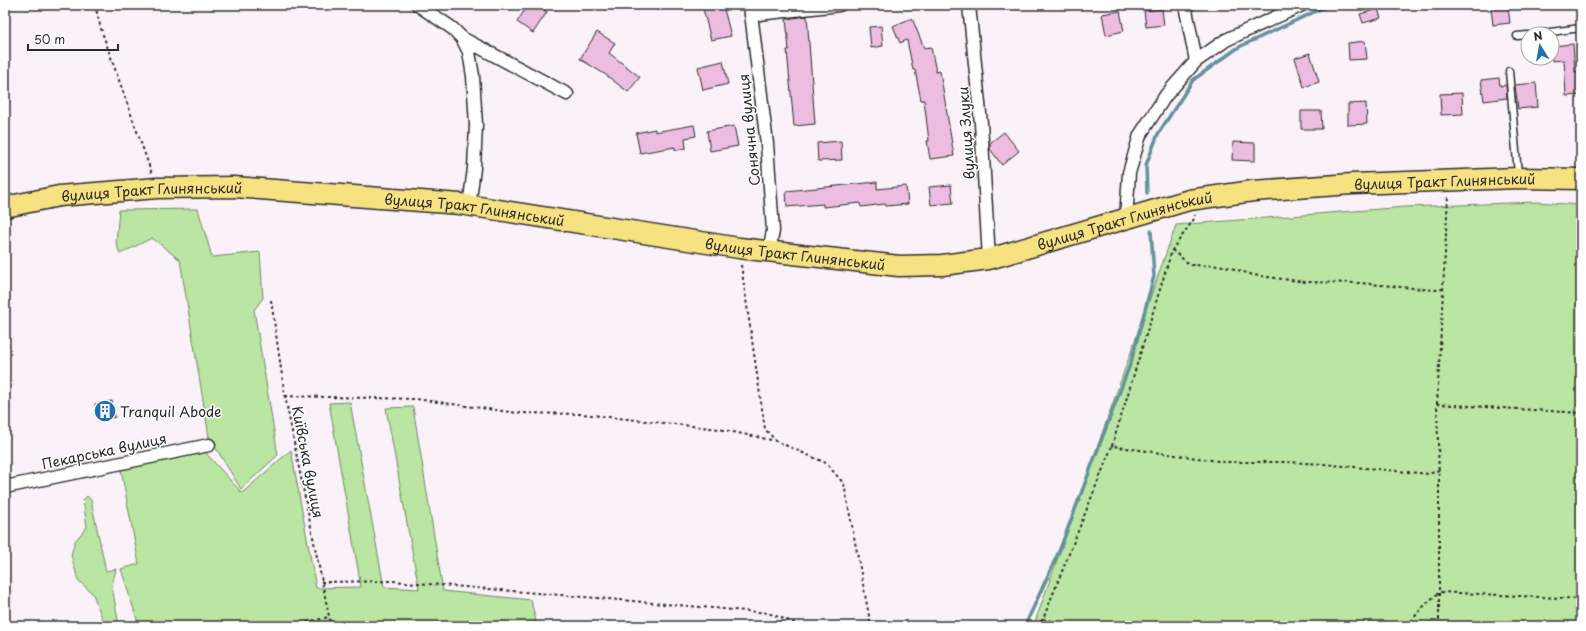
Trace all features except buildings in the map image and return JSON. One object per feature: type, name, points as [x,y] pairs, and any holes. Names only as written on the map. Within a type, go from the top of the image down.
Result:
[{"type":"main road","name":"вулиця Тракт Глинянський","points":[[5,207],[59,196],[157,188],[234,187],[452,204],[739,248],[899,266],[942,265],[989,259],[1189,200],[1253,191],[1352,184],[1449,182],[1518,178],[1581,179]]},
{"type":"street","points":[[418,5],[452,28],[462,38],[567,94]]},
{"type":"street","points":[[750,10],[839,5]]},
{"type":"street","name":"вулиця Злуки","points":[[969,5],[981,124],[989,259]]},
{"type":"street","points":[[1184,5],[1196,61]]},
{"type":"street","points":[[1126,219],[1129,173],[1140,135],[1166,95],[1196,61],[1226,40],[1302,5]]},
{"type":"street","name":"Сонячна вулиця","points":[[750,10],[767,144],[773,231],[769,251]]},
{"type":"street","points":[[462,38],[469,52],[473,76],[476,125],[474,168],[469,207]]},
{"type":"street","name":"Пекарська вулиця","points":[[5,487],[209,445]]},
{"type":"lane","points":[[1560,31],[1581,28]]},
{"type":"lane","points":[[1509,71],[1518,178]]},
{"type":"path","points":[[95,5],[101,29],[157,188]]},
{"type":"path","points":[[1439,626],[1439,470],[1437,404],[1449,182]]},
{"type":"path","points":[[1037,626],[1043,619],[1112,446],[1172,250],[1194,219],[1200,199]]},
{"type":"path","points":[[739,248],[765,429],[776,441]]},
{"type":"path","points":[[1172,250],[1190,265],[1225,266],[1253,275],[1305,282],[1360,283],[1434,290],[1443,289]]},
{"type":"path","name":"Київська вулиця","points":[[271,300],[285,396],[331,626]]},
{"type":"path","points":[[285,396],[416,399],[517,413],[582,414],[719,429],[776,441],[826,463],[844,484],[871,626]]},
{"type":"path","points":[[1437,404],[1581,413]]},
{"type":"path","points":[[1112,446],[1225,462],[1288,462],[1323,464],[1429,474],[1439,470]]},
{"type":"path","points":[[321,582],[394,581],[706,607],[768,613],[803,626]]},
{"type":"path","points":[[1407,626],[1422,608],[1439,592],[1581,599]]},
{"type":"path","points":[[289,626],[329,617]]},
{"type":"path","points":[[1043,619],[1076,626]]},
{"type":"green space","points":[[1536,202],[1581,205],[1581,626],[1031,626],[1035,622],[1176,225],[1405,207]]},
{"type":"green space","points":[[198,209],[212,257],[260,252],[263,298],[254,310],[278,455],[241,489],[209,437],[180,260],[152,238],[120,254],[116,243],[119,210]]},
{"type":"green space","points":[[350,402],[384,587],[419,589],[386,408],[413,407],[443,591],[531,600],[537,626],[139,626],[121,569],[139,564],[121,470],[204,451],[242,493],[291,450],[316,588],[361,587],[329,403]]},
{"type":"green space","points":[[87,496],[91,500],[106,571],[116,569],[112,586],[119,626],[105,626],[93,594],[78,580],[71,555],[75,541],[87,527],[83,500]]},
{"type":"waterway","points":[[1147,193],[1146,165],[1158,134],[1193,80],[1239,47],[1329,5]]},
{"type":"waterway","points":[[1025,626],[1060,549],[1131,362],[1154,276],[1151,231]]},
{"type":"place","name":"Tranquil Abode","points":[[105,411]]}]
